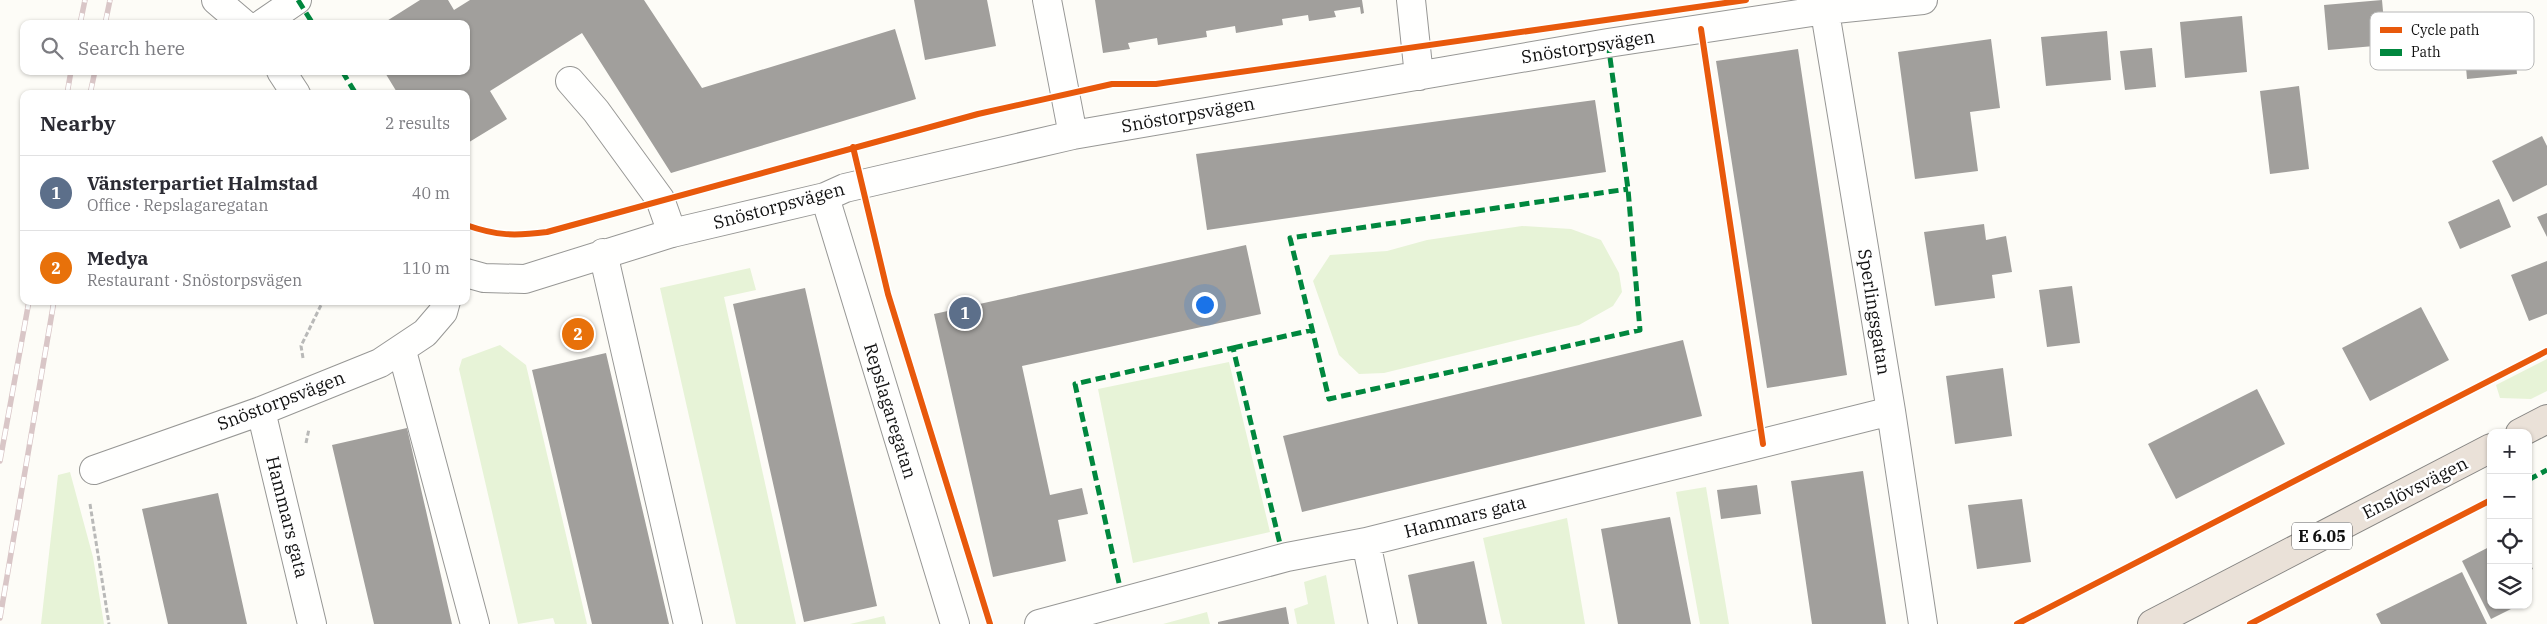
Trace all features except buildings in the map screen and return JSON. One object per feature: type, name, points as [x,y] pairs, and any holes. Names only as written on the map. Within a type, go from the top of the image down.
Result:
[{"type":"highway","points":[[2528,429],[2547,419]]},
{"type":"highway","name":"Enslövsvägen","points":[[2152,624],[2487,450]]},
{"type":"street","points":[[216,0],[239,20]]},
{"type":"street","points":[[268,20],[297,0]]},
{"type":"street","points":[[1047,0],[1073,135]]},
{"type":"street","points":[[1411,0],[1419,76]]},
{"type":"street","name":"Snöstorpsvägen","points":[[470,274],[484,278],[525,278],[574,265],[604,253],[672,233],[825,197],[845,188],[1073,135],[1824,5],[1923,0]]},
{"type":"street","name":"Sperlingsgatan","points":[[1824,5],[1891,411],[1922,624]]},
{"type":"street","points":[[284,75],[293,90]]},
{"type":"street","points":[[570,81],[596,111],[660,199],[672,233]]},
{"type":"street","name":"Repslagaregatan","points":[[825,197],[955,624]]},
{"type":"street","points":[[604,253],[688,624]]},
{"type":"street","name":"Snöstorpsvägen","points":[[94,470],[261,411],[380,363],[402,351],[425,333],[443,312],[445,305]]},
{"type":"street","points":[[402,351],[475,624]]},
{"type":"street","name":"Hammars gata","points":[[261,411],[312,624]]},
{"type":"street","name":"Hammars gata","points":[[1039,624],[1288,558],[1366,542],[1891,411]]},
{"type":"street","points":[[1366,542],[1383,624]]},
{"type":"path","points":[[308,392],[301,346],[321,305]]},
{"type":"path","points":[[94,470],[89,493],[109,624]]},
{"type":"green space","points":[[1522,226],[1571,229],[1601,240],[1619,273],[1622,292],[1613,306],[1579,325],[1384,373],[1359,374],[1339,355],[1313,281],[1330,255],[1387,251],[1427,240]]},
{"type":"green space","points":[[750,268],[756,290],[724,297],[796,624],[736,624],[660,288]]},
{"type":"green space","points":[[500,345],[526,365],[587,624],[555,624],[553,618],[518,624],[459,369],[462,359]]},
{"type":"green space","points":[[2547,359],[2547,391],[2531,399],[2500,398],[2496,385]]},
{"type":"green space","points":[[1229,362],[1270,532],[1133,563],[1098,389]]},
{"type":"green space","points":[[70,472],[93,557],[104,624],[41,624],[58,475]]},
{"type":"green space","points":[[1706,487],[1729,624],[1700,624],[1676,492]]},
{"type":"green space","points":[[1567,518],[1585,624],[1502,624],[1483,538]]},
{"type":"green space","points":[[1326,575],[1335,624],[1297,624],[1294,609],[1308,604],[1304,582]]},
{"type":"green space","points":[[1207,612],[1210,624],[1163,624]]},
{"type":"green space","points":[[884,616],[886,624],[850,624]]},
{"type":"railway","points":[[81,20],[85,0]]},
{"type":"railway","points":[[106,20],[110,0]]},
{"type":"railway","points":[[68,90],[70,75]]},
{"type":"railway","points":[[91,90],[94,75]]},
{"type":"railway","points":[[0,461],[28,305]]},
{"type":"railway","points":[[0,618],[53,305]]},
{"type":"marked path","points":[[298,0],[310,20]]},
{"type":"marked path","points":[[1608,43],[1628,189],[1640,330],[1329,399],[1290,238],[1628,189]]},
{"type":"marked path","points":[[344,75],[354,90]]},
{"type":"marked path","points":[[1233,348],[1312,330]]},
{"type":"marked path","points":[[1119,583],[1075,384],[1233,348],[1280,544]]},
{"type":"marked path","points":[[2532,478],[2547,470]]},
{"type":"cycle path","points":[[470,226],[506,234],[547,232],[978,114],[1112,84],[1156,84],[1746,0]]},
{"type":"cycle path","points":[[1701,29],[1763,444]]},
{"type":"cycle path","points":[[853,147],[888,294],[990,624]]},
{"type":"cycle path","points":[[2017,624],[2547,351]]},
{"type":"cycle path","points":[[2250,624],[2487,502]]},
{"type":"place","name":"Vänsterpartiet Halmstad","points":[[965,313]]},
{"type":"place","name":"Medya","points":[[578,334]]}]
